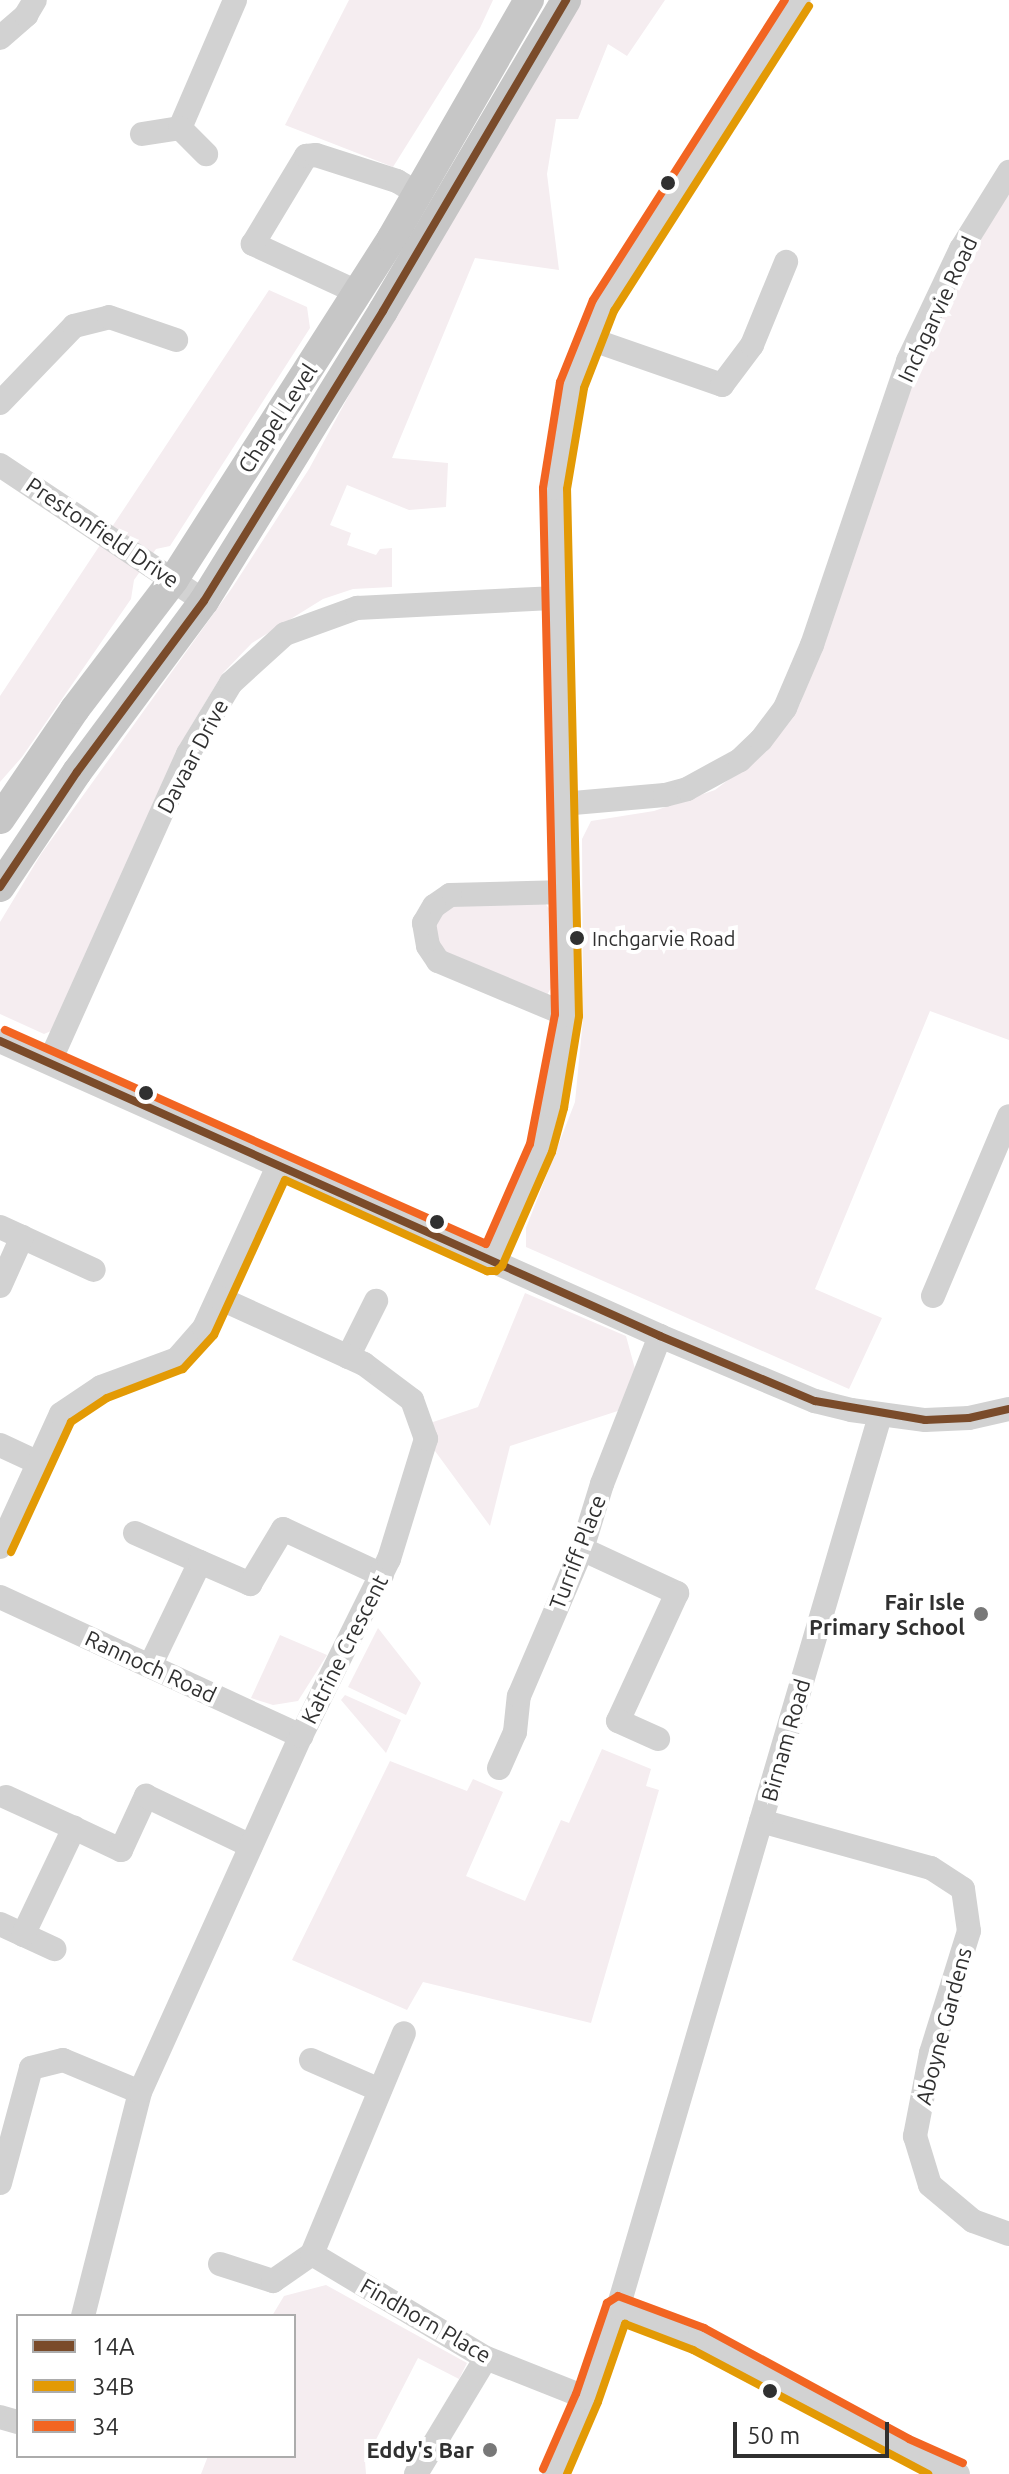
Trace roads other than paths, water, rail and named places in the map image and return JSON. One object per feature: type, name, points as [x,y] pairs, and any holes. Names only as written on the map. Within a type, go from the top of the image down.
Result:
[{"type":"main road","name":"Chapel Level","points":[[0,819],[75,709],[174,579],[357,292],[529,0]]},
{"type":"main road","name":"Chapel Level","points":[[0,887],[77,772],[204,601],[383,311],[566,0]]},
{"type":"street","points":[[0,38],[26,15],[35,0]]},
{"type":"street","points":[[180,128],[235,0]]},
{"type":"street","points":[[492,1260],[541,1148],[552,1106],[567,1015],[555,488],[572,385],[603,306],[799,0]]},
{"type":"street","points":[[142,134],[180,128]]},
{"type":"street","points":[[180,128],[206,154]]},
{"type":"street","points":[[357,292],[253,244],[306,156],[316,155],[397,181],[417,193]]},
{"type":"street","name":"Inchgarvie Road","points":[[562,804],[665,795],[687,789],[740,760],[761,740],[785,708],[812,645],[908,361],[961,249],[1009,172]]},
{"type":"street","points":[[590,339],[722,385],[752,345],[786,262]]},
{"type":"street","points":[[0,403],[74,326],[109,317],[176,340]]},
{"type":"street","name":"Prestonfield Drive","points":[[0,465],[204,601]]},
{"type":"street","name":"Davaar Drive","points":[[50,1061],[188,754],[231,683],[285,634],[357,608],[557,598]]},
{"type":"street","points":[[566,892],[450,895],[434,906],[424,923],[428,946],[438,961],[567,1015]]},
{"type":"street","points":[[0,1041],[660,1336],[815,1401],[880,1416],[925,1420],[969,1418],[1009,1409]]},
{"type":"street","points":[[933,1296],[1003,1145],[1009,1116]]},
{"type":"street","points":[[0,1547],[61,1414],[101,1387],[177,1359],[204,1328],[279,1164]]},
{"type":"street","points":[[0,1227],[94,1270]]},
{"type":"street","points":[[0,1286],[22,1237]]},
{"type":"street","name":"Katrine Crescent","points":[[84,2314],[140,2092],[301,1736],[382,1575],[426,1439],[412,1400],[364,1364],[219,1298]]},
{"type":"street","points":[[348,1357],[376,1301]]},
{"type":"street","name":"Turriff Place","points":[[499,1768],[515,1732],[519,1696],[582,1549],[602,1484],[660,1336]]},
{"type":"street","name":"Birnam Road","points":[[554,2474],[587,2398],[618,2308],[880,1416]]},
{"type":"street","points":[[0,1445],[39,1463]]},
{"type":"street","points":[[135,1533],[250,1584],[283,1529],[382,1575]]},
{"type":"street","points":[[582,1549],[677,1593],[618,1721],[658,1739]]},
{"type":"street","points":[[150,1666],[200,1562]]},
{"type":"street","name":"Rannoch Road","points":[[0,1597],[301,1736]]},
{"type":"street","points":[[6,1797],[121,1850],[146,1796],[251,1846]]},
{"type":"street","name":"Aboyne Gardens","points":[[761,1821],[931,1868],[963,1889],[969,1931],[931,2053],[915,2136],[930,2185],[973,2221],[1009,2234]]},
{"type":"street","points":[[23,1935],[74,1828]]},
{"type":"street","points":[[0,1924],[54,1949]]},
{"type":"street","points":[[220,2264],[273,2281],[312,2254],[404,2033]]},
{"type":"street","points":[[0,2183],[8,2120],[31,2068],[63,2060],[140,2092]]},
{"type":"street","points":[[311,2060],[380,2090]]},
{"type":"street","name":"Findhorn Place","points":[[312,2254],[486,2358],[587,2398]]},
{"type":"street","points":[[618,2308],[698,2339],[904,2450],[958,2474]]},
{"type":"street","points":[[416,2474],[486,2358]]},
{"type":"place","name":"Inchgarvie Road","points":[[577,938]]},
{"type":"place","name":"Fair Isle Primary School","points":[[981,1614]]},
{"type":"place","name":"Eddy's Bar","points":[[490,2450]]}]
